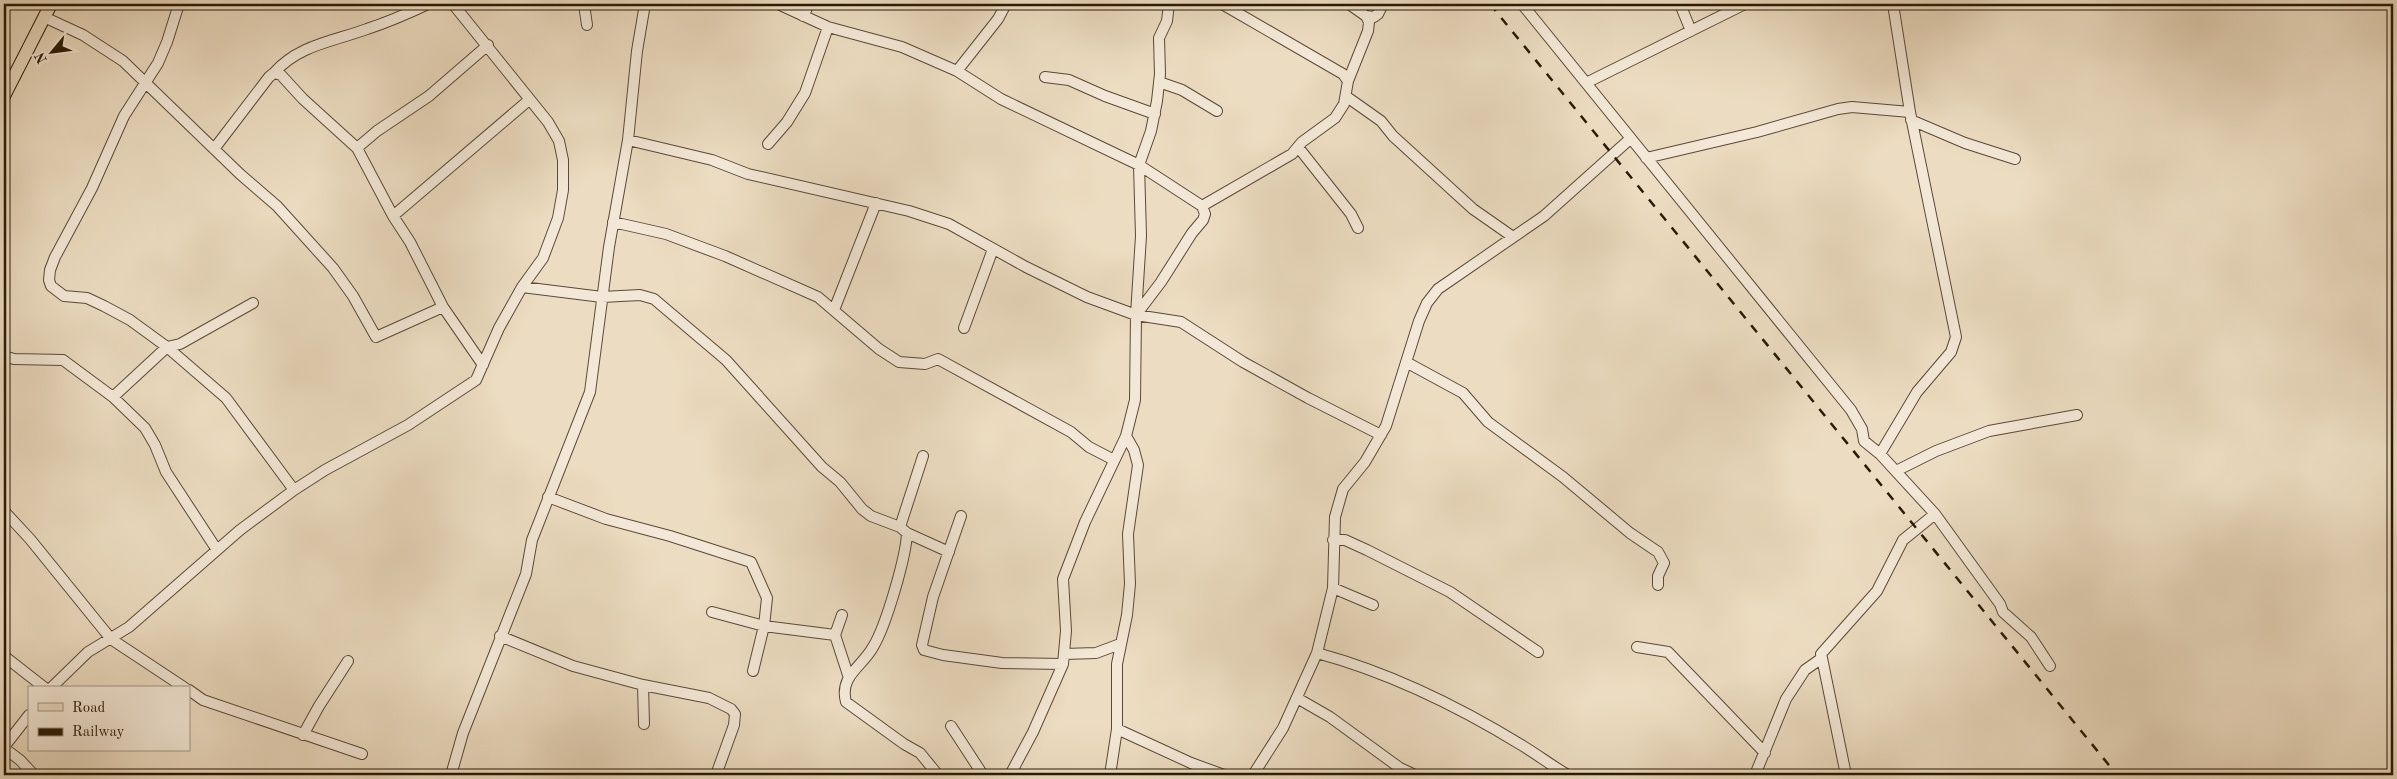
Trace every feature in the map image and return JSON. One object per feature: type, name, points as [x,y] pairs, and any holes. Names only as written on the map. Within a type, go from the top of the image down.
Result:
[{"type":"main road","points":[[4,94],[50,4]]},
{"type":"street","points":[[179,4],[167,42],[158,62],[144,81],[120,125],[92,188],[55,257],[48,280],[51,286],[64,296],[87,298],[104,306],[136,324],[167,347],[226,398],[294,490]]},
{"type":"street","points":[[214,149],[269,77],[285,61],[299,52],[366,29],[428,4]]},
{"type":"street","points":[[53,686],[88,652],[111,639],[199,568],[217,550],[294,490],[325,470],[408,425],[476,380],[499,328],[522,287],[543,258],[558,218],[563,190],[563,160],[559,141],[548,122],[454,4]]},
{"type":"street","points":[[584,4],[587,25]]},
{"type":"street","points":[[452,775],[462,733],[526,574],[532,540],[590,392],[596,360],[602,297],[613,222],[628,140],[637,51],[645,4]]},
{"type":"street","points":[[778,4],[828,26],[902,47],[957,71],[1001,99],[1139,164],[1202,206],[1203,220],[1136,315]]},
{"type":"street","points":[[804,16],[809,4]]},
{"type":"street","points":[[957,71],[998,19],[1006,4]]},
{"type":"street","points":[[1010,775],[1033,732],[1064,659],[1066,631],[1063,579],[1085,522],[1126,436],[1135,400],[1136,315],[1141,236],[1139,164],[1155,114],[1160,82],[1160,38],[1167,21],[1169,4]]},
{"type":"street","points":[[1222,4],[1342,74],[1348,81]]},
{"type":"street","points":[[1202,206],[1292,154],[1298,147],[1335,118],[1347,97],[1348,81],[1368,32],[1370,22],[1366,16],[1349,4]]},
{"type":"street","points":[[1366,16],[1374,17],[1378,14],[1383,4]]},
{"type":"street","points":[[1522,4],[1851,410],[1862,429],[1864,441],[1880,454],[1935,514],[2000,604],[2003,612],[2031,636],[2050,666]]},
{"type":"street","points":[[1680,4],[1691,31]]},
{"type":"street","points":[[1586,83],[1746,4]]},
{"type":"street","points":[[1880,454],[1917,392],[1951,352],[1956,337],[1910,116],[1893,4]]},
{"type":"street","points":[[44,17],[108,50],[144,81],[214,149],[277,206],[333,268],[353,296],[376,337],[443,307]]},
{"type":"street","points":[[768,144],[787,122],[805,93],[828,26]]},
{"type":"street","points":[[357,148],[377,131],[429,96],[488,45]]},
{"type":"street","points":[[274,73],[281,75],[357,148],[393,216],[410,242],[443,307],[483,365]]},
{"type":"street","points":[[1045,77],[1069,80],[1105,96],[1155,114]]},
{"type":"street","points":[[1160,82],[1182,90],[1217,111]]},
{"type":"street","points":[[1347,97],[1381,121],[1394,136],[1473,209],[1513,237]]},
{"type":"street","points":[[393,216],[530,100]]},
{"type":"street","points":[[1646,158],[1852,107],[1910,116],[1965,143],[2015,159]]},
{"type":"street","points":[[1253,775],[1283,728],[1317,653],[1334,588],[1333,540],[1335,518],[1342,489],[1365,462],[1386,426],[1419,321],[1427,303],[1438,289],[1544,216],[1630,139]]},
{"type":"street","points":[[628,140],[712,160],[748,174],[876,203],[949,224],[993,249],[1087,297],[1136,315],[1181,322],[1243,362],[1381,435]]},
{"type":"street","points":[[1298,147],[1351,214],[1358,228]]},
{"type":"street","points":[[834,310],[876,203]]},
{"type":"street","points":[[613,222],[666,234],[725,256],[818,297],[891,358],[912,364],[925,364],[938,359],[1071,432],[1089,447],[1114,460]]},
{"type":"street","points":[[964,328],[993,249]]},
{"type":"street","points":[[522,287],[602,297],[640,295],[654,298],[726,360],[822,467],[840,482],[862,509],[871,516],[949,552]]},
{"type":"street","points":[[113,397],[167,347],[180,344],[253,303]]},
{"type":"street","points":[[4,356],[14,359],[63,360],[113,397],[145,428],[156,445],[166,472],[217,550]]},
{"type":"street","points":[[1406,362],[1463,393],[1488,422],[1563,477],[1630,533],[1658,552],[1664,563],[1658,576],[1658,585]]},
{"type":"street","points":[[1896,471],[1936,451],[1989,431],[2077,415]]},
{"type":"street","points":[[1110,775],[1118,728],[1117,664],[1127,614],[1130,584],[1128,534],[1138,465],[1134,450],[1126,436]]},
{"type":"street","points":[[923,456],[904,530],[899,572],[878,637],[874,646],[849,678],[843,691],[846,702],[920,753],[938,775]]},
{"type":"street","points":[[548,497],[606,519],[670,536],[751,562],[767,598],[764,626],[753,672]]},
{"type":"street","points":[[4,511],[30,539],[111,639],[182,686]]},
{"type":"street","points":[[1846,775],[1821,654],[1876,591],[1903,540],[1935,514]]},
{"type":"street","points":[[961,516],[933,597],[922,645],[924,650],[1002,663],[1064,659],[1096,653],[1120,644]]},
{"type":"street","points":[[1333,540],[1345,540],[1450,592],[1538,652]]},
{"type":"street","points":[[1334,588],[1374,604]]},
{"type":"street","points":[[712,612],[764,626],[835,635]]},
{"type":"street","points":[[842,615],[835,635],[849,678]]},
{"type":"street","points":[[500,636],[573,666],[643,685],[709,698],[731,708],[735,714],[734,725],[716,775]]},
{"type":"street","points":[[1637,648],[1668,652],[1765,753]]},
{"type":"street","points":[[1317,653],[1350,662],[1421,690],[1523,746],[1568,775]]},
{"type":"street","points":[[4,656],[42,686]]},
{"type":"street","points":[[1755,775],[1786,699],[1804,670],[1822,658]]},
{"type":"street","points":[[303,735],[348,661]]},
{"type":"street","points":[[643,685],[644,724]]},
{"type":"street","points":[[190,691],[203,700],[362,754]]},
{"type":"street","points":[[1297,698],[1330,718],[1400,768],[1415,775]]},
{"type":"street","points":[[4,747],[28,717]]},
{"type":"street","points":[[952,726],[983,775]]},
{"type":"street","points":[[1118,728],[1192,763],[1224,775]]},
{"type":"street","points":[[4,729],[6,736],[4,747]]},
{"type":"street","points":[[4,747],[34,775]]},
{"type":"railway","points":[[1490,4],[2117,775]]}]
